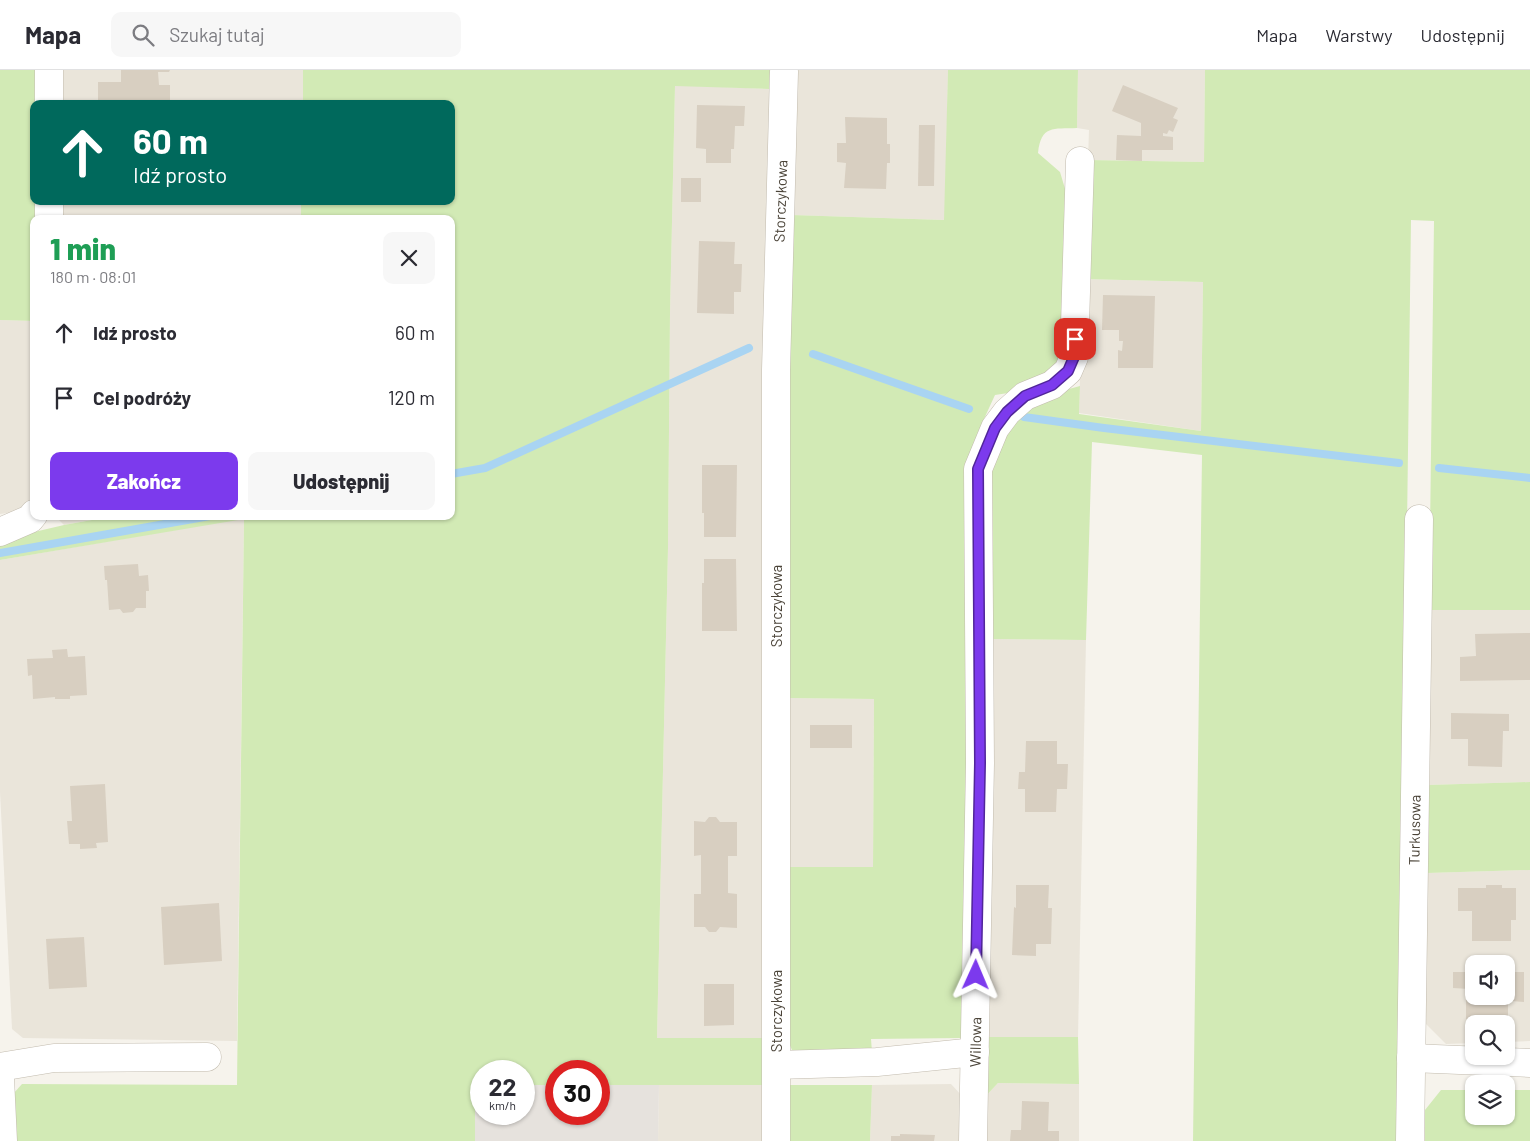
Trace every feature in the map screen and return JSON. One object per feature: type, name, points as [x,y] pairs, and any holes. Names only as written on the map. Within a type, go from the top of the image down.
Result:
[{"type":"street","points":[[49,70],[49,100]]},
{"type":"street","name":"Storczykowa","points":[[776,1141],[776,370],[784,72]]},
{"type":"street","name":"Willowa","points":[[973,1141],[980,763],[978,469],[995,428],[1007,412],[1025,396],[1052,385],[1068,371],[1074,357],[1080,161]]},
{"type":"street","points":[[0,532],[30,519]]},
{"type":"street","name":"Turkusowa","points":[[1410,1141],[1420,519]]},
{"type":"street","points":[[776,1065],[877,1062],[975,1052]]},
{"type":"street","points":[[0,1067],[54,1058],[207,1057]]},
{"type":"street","points":[[1411,1058],[1530,1063]]},
{"type":"street","points":[[0,1078],[3,1141]]},
{"type":"shaded area","points":[[59,70],[303,70],[303,100],[59,100]]},
{"type":"shaded area","points":[[792,70],[948,70],[945,220],[792,215]]},
{"type":"shaded area","points":[[1078,70],[1205,70],[1204,162],[1088,160],[1089,130],[1077,128]]},
{"type":"shaded area","points":[[675,85],[769,89],[766,1038],[657,1038],[668,548],[670,313]]},
{"type":"shaded area","points":[[58,205],[301,205],[301,215],[58,215]]},
{"type":"shaded area","points":[[1083,279],[1203,282],[1201,431],[1079,413]]},
{"type":"shaded area","points":[[0,320],[30,321],[30,506],[28,510],[0,514]]},
{"type":"shaded area","points":[[59,520],[92,520],[64,525]]},
{"type":"shaded area","points":[[232,520],[244,520],[237,1041],[23,1038],[12,1029],[0,792],[0,560]]},
{"type":"shaded area","points":[[1429,610],[1530,610],[1530,782],[1428,785]]},
{"type":"shaded area","points":[[988,639],[1086,640],[1078,1037],[983,1037]]},
{"type":"shaded area","points":[[786,698],[874,699],[873,867],[785,867]]},
{"type":"shaded area","points":[[1530,870],[1530,1041],[1515,1042],[1515,1015],[1465,1015],[1465,1043],[1446,1044],[1425,1023],[1427,873]]},
{"type":"shaded area","points":[[998,1083],[1079,1084],[1079,1141],[984,1141],[984,1098]]},
{"type":"shaded area","points":[[951,1084],[962,1096],[961,1141],[870,1141],[872,1085]]},
{"type":"shaded area","points":[[535,1085],[545,1085],[545,1125],[610,1125],[610,1085],[659,1085],[658,1141],[475,1141],[475,1125],[535,1125]]},
{"type":"shaded area","points":[[659,1085],[766,1085],[766,1141],[658,1141]]},
{"type":"green space","points":[[0,70],[35,70],[35,100],[30,100],[30,205],[36,205],[36,215],[30,215],[30,321],[0,320]]},
{"type":"green space","points":[[303,70],[770,70],[769,89],[675,86],[670,313],[668,548],[657,1038],[766,1038],[766,1085],[610,1085],[610,1060],[545,1060],[545,1085],[535,1085],[535,1060],[470,1060],[470,1125],[475,1125],[475,1141],[16,1141],[13,1094],[22,1084],[237,1085],[244,520],[455,520],[455,215],[301,215],[301,205],[455,205],[455,100],[303,100]]},
{"type":"green space","points":[[948,70],[1078,70],[1077,128],[1055,129],[1045,133],[1042,137],[1038,153],[1060,172],[1066,192],[1063,354],[1053,375],[1021,391],[995,395],[978,432],[971,463],[962,1038],[871,1039],[872,1052],[802,1055],[792,1050],[785,1034],[785,867],[873,867],[874,699],[786,698],[787,336],[792,215],[944,220]]},
{"type":"green space","points":[[1205,70],[1530,70],[1530,610],[1429,610],[1434,221],[1411,220],[1399,1141],[1193,1141],[1202,455],[1092,442],[1086,640],[988,639],[990,462],[1001,430],[1047,395],[1080,386],[1079,414],[1201,431],[1203,282],[1083,279],[1088,160],[1204,162]]},
{"type":"green space","points":[[92,520],[238,520],[0,560],[0,540]]},
{"type":"green space","points":[[1530,782],[1530,870],[1427,873],[1428,785]]},
{"type":"green space","points":[[983,1037],[1078,1037],[1079,1084],[998,1083],[984,1098]]},
{"type":"green space","points":[[784,1085],[872,1085],[870,1141],[784,1141]]},
{"type":"green space","points":[[1441,1090],[1465,1090],[1465,1125],[1515,1125],[1515,1090],[1530,1090],[1530,1141],[1425,1141],[1425,1110]]},
{"type":"building","points":[[121,70],[170,70],[169,72],[158,72],[159,85],[170,85],[170,100],[98,100],[98,82],[121,82]]},
{"type":"building","points":[[1123,85],[1178,108],[1173,118],[1178,120],[1173,132],[1169,130],[1167,134],[1163,133],[1163,136],[1173,137],[1173,150],[1142,150],[1142,161],[1116,160],[1117,135],[1141,136],[1141,123],[1112,111]]},
{"type":"building","points":[[697,105],[745,106],[744,126],[735,126],[734,149],[731,149],[731,163],[706,163],[706,149],[696,148]]},
{"type":"building","points":[[845,117],[887,118],[887,144],[890,144],[890,163],[887,163],[886,189],[844,188],[846,163],[837,162],[837,143],[846,143]]},
{"type":"building","points":[[919,125],[935,125],[934,186],[918,186]]},
{"type":"building","points":[[681,178],[701,178],[701,202],[681,202]]},
{"type":"building","points":[[699,241],[735,242],[734,264],[742,264],[741,292],[734,292],[734,314],[697,313]]},
{"type":"building","points":[[1103,295],[1155,296],[1153,368],[1118,368],[1118,350],[1122,351],[1123,341],[1119,341],[1119,330],[1102,330]]},
{"type":"building","points":[[702,465],[737,465],[736,537],[704,537]]},
{"type":"building","points":[[704,559],[736,559],[737,631],[702,631]]},
{"type":"building","points":[[138,564],[139,576],[148,575],[149,591],[146,591],[146,608],[136,608],[133,612],[123,613],[120,609],[109,610],[104,566]]},
{"type":"building","points":[[1530,633],[1530,680],[1460,681],[1460,657],[1476,656],[1475,634]]},
{"type":"building","points":[[67,649],[68,657],[85,656],[87,695],[70,696],[70,699],[55,699],[55,697],[33,699],[32,675],[28,676],[27,659],[53,658],[52,650]]},
{"type":"building","points":[[1451,713],[1509,714],[1509,731],[1503,731],[1502,767],[1468,766],[1468,739],[1451,739]]},
{"type":"building","points":[[810,725],[852,725],[852,748],[810,748]]},
{"type":"building","points":[[1026,741],[1057,741],[1057,764],[1068,764],[1067,789],[1057,789],[1056,812],[1025,812],[1025,789],[1018,789],[1019,772],[1025,772]]},
{"type":"building","points":[[105,784],[108,842],[96,843],[97,848],[80,849],[80,844],[69,844],[67,821],[72,821],[70,786]]},
{"type":"building","points":[[709,817],[716,817],[720,822],[737,822],[737,856],[728,856],[728,893],[737,894],[737,928],[720,927],[716,932],[709,932],[705,927],[694,927],[694,894],[701,894],[701,855],[694,856],[694,821],[705,822]]},
{"type":"building","points":[[1016,885],[1049,885],[1048,908],[1052,908],[1051,944],[1036,944],[1036,956],[1012,955]]},
{"type":"building","points":[[1486,885],[1502,885],[1502,888],[1516,888],[1516,920],[1511,920],[1511,941],[1472,941],[1472,911],[1458,911],[1458,888],[1486,888]]},
{"type":"building","points":[[219,903],[222,961],[164,965],[161,907]]},
{"type":"building","points":[[84,937],[87,987],[49,989],[46,939]]},
{"type":"building","points":[[1453,972],[1465,972],[1465,989],[1453,988]]},
{"type":"building","points":[[1515,972],[1524,972],[1524,1002],[1515,1001]]},
{"type":"building","points":[[704,984],[734,984],[734,1025],[704,1026]]},
{"type":"building","points":[[1466,1005],[1508,1005],[1508,1015],[1466,1015]]},
{"type":"building","points":[[1022,1101],[1049,1102],[1048,1131],[1059,1131],[1059,1141],[1010,1141],[1011,1130],[1021,1130]]},
{"type":"building","points":[[900,1134],[935,1135],[934,1141],[891,1141],[891,1136],[900,1136]]},
{"type":"waterway","points":[[455,473],[485,468],[749,348]]},
{"type":"waterway","points":[[813,354],[969,409]]},
{"type":"waterway","points":[[1024,417],[1399,463]]},
{"type":"waterway","points":[[1439,468],[1530,478]]},
{"type":"waterway","points":[[0,553],[187,520]]},
{"type":"route","points":[[976,975],[980,763],[978,469],[995,428],[1007,412],[1025,396],[1052,385],[1068,371],[1074,357],[1075,339]]}]
